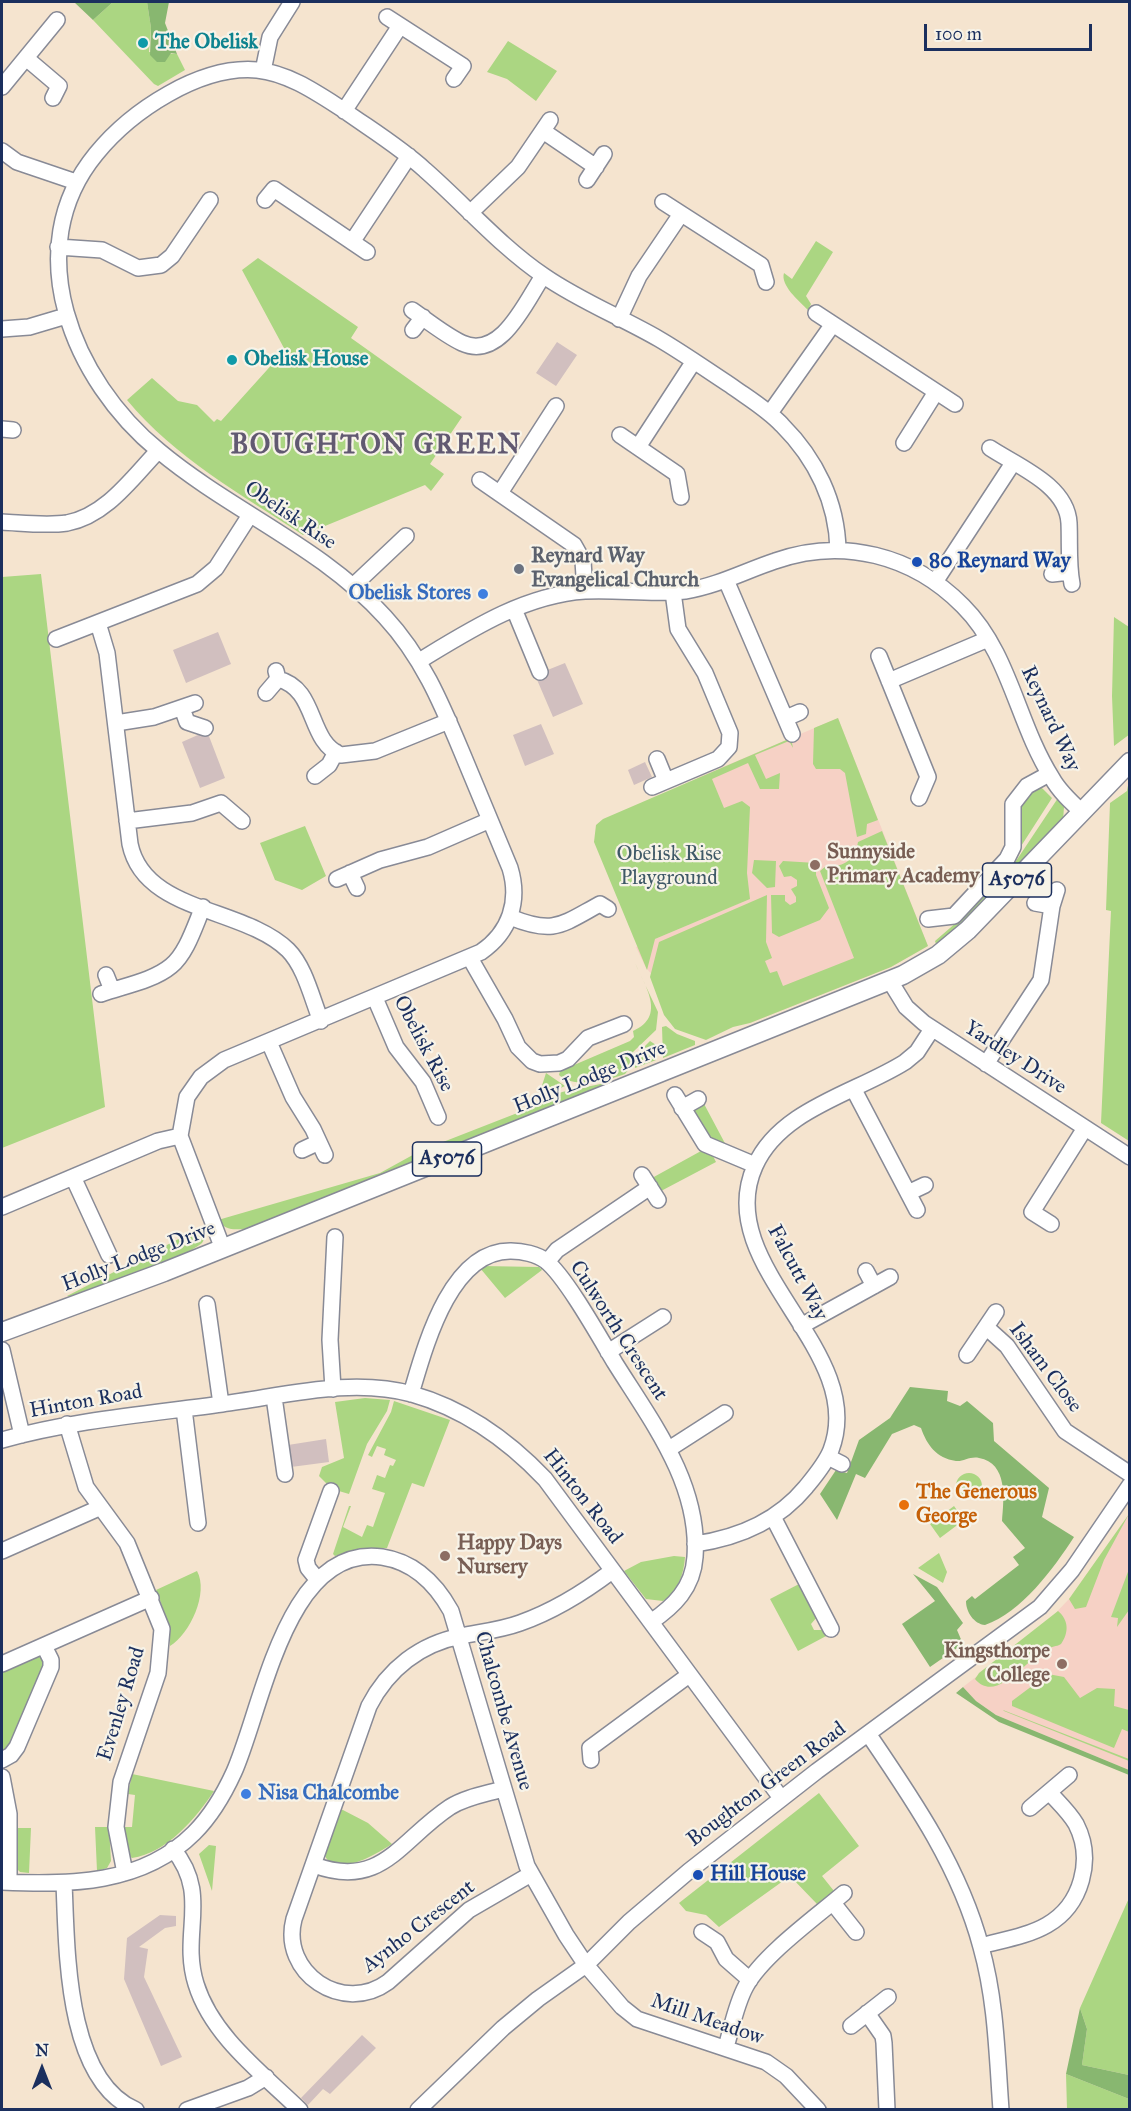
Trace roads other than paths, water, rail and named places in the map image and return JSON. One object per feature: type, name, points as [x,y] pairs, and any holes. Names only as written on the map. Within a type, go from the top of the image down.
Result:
[{"type":"main road","name":"Holly Lodge Drive","points":[[2,1332],[223,1249],[890,981],[927,962],[956,941],[1130,762]]},
{"type":"street","points":[[263,71],[270,38],[292,2]]},
{"type":"street","points":[[2,87],[57,20]]},
{"type":"street","points":[[344,111],[394,21],[463,66],[454,79]]},
{"type":"street","points":[[26,58],[59,86],[53,98]]},
{"type":"street","name":"Obelisk Rise","points":[[180,1136],[187,1097],[201,1077],[224,1060],[470,958],[490,946],[503,931],[510,917],[514,899],[513,879],[448,721],[419,661],[387,619],[353,586],[158,451],[131,424],[108,394],[86,359],[66,316],[59,286],[58,247],[64,211],[76,182],[113,136],[178,88],[223,72],[263,71],[302,85],[409,156],[504,246],[543,276],[694,361],[770,413],[802,448],[825,486],[836,520],[838,550]]},
{"type":"street","points":[[470,213],[518,167],[546,126],[596,167]]},
{"type":"street","points":[[2,151],[17,162],[76,182]]},
{"type":"street","points":[[587,180],[604,154]]},
{"type":"street","points":[[352,242],[409,156]]},
{"type":"street","points":[[265,200],[274,189],[367,252]]},
{"type":"street","points":[[58,247],[102,250],[138,268],[161,265],[172,256],[210,200]]},
{"type":"street","points":[[663,202],[761,265],[766,282]]},
{"type":"street","points":[[619,319],[639,276],[681,214]]},
{"type":"street","points":[[413,330],[417,314],[462,343],[473,347],[491,344],[506,330],[543,276]]},
{"type":"street","points":[[816,313],[955,404]]},
{"type":"street","points":[[2,329],[29,327],[66,316]]},
{"type":"street","points":[[770,413],[833,324]]},
{"type":"street","points":[[638,447],[694,361]]},
{"type":"street","points":[[904,443],[936,392]]},
{"type":"street","points":[[500,493],[547,412]]},
{"type":"street","points":[[620,435],[677,474],[681,497]]},
{"type":"street","points":[[990,448],[1048,486],[1064,503],[1069,523],[1071,578],[1052,574]]},
{"type":"street","points":[[2,522],[58,524],[83,518],[106,504],[158,451]]},
{"type":"street","points":[[935,582],[1013,463]]},
{"type":"street","points":[[480,480],[578,550],[583,561],[585,591]]},
{"type":"street","points":[[56,639],[176,594],[204,579],[221,561],[250,515]]},
{"type":"street","points":[[353,586],[406,536]]},
{"type":"street","name":"Reynard Way","points":[[419,661],[473,629],[514,609],[552,596],[585,591],[673,592],[726,580],[789,556],[838,550],[881,556],[935,582],[964,607],[988,639],[1049,774],[1082,812]]},
{"type":"street","points":[[726,580],[793,715],[792,734]]},
{"type":"street","points":[[657,759],[659,784],[718,759],[725,754],[731,741],[728,725],[713,689],[691,647],[678,629],[673,592]]},
{"type":"street","points":[[514,609],[540,672]]},
{"type":"street","points":[[98,624],[107,653],[132,853],[140,871],[158,887],[265,934],[289,951],[296,960],[321,1021]]},
{"type":"street","points":[[889,681],[988,639]]},
{"type":"street","points":[[879,656],[928,777],[919,798]]},
{"type":"street","points":[[266,693],[277,675],[291,684],[303,694],[326,742],[336,752],[355,755],[375,751],[448,721]]},
{"type":"street","points":[[116,723],[154,717],[188,706],[187,722],[205,728]]},
{"type":"street","points":[[315,776],[329,765],[336,752]]},
{"type":"street","points":[[928,919],[954,916],[1007,859],[1013,847],[1013,804],[1026,786],[1049,774]]},
{"type":"street","points":[[127,821],[192,813],[220,803],[243,821]]},
{"type":"street","points":[[357,888],[344,876],[380,860],[428,847],[490,820]]},
{"type":"street","points":[[986,1064],[1041,980],[1052,906],[1057,890]]},
{"type":"street","points":[[510,917],[535,927],[554,927],[603,903]]},
{"type":"street","points":[[1035,903],[1052,906]]},
{"type":"street","points":[[106,986],[172,965],[182,952],[203,908]]},
{"type":"street","points":[[470,958],[505,1019],[518,1047],[532,1061],[540,1064],[559,1063],[568,1059],[588,1038],[617,1031]]},
{"type":"street","name":"Yardley Drive","points":[[890,981],[906,1007],[932,1029],[1130,1157]]},
{"type":"street","name":"Obelisk Rise","points":[[375,998],[396,1047],[423,1082],[432,1113]]},
{"type":"street","name":"Falcutt Way","points":[[695,1544],[735,1535],[773,1517],[835,1460],[836,1426],[833,1392],[827,1374],[760,1254],[750,1229],[747,1201],[755,1165],[766,1146],[789,1125],[905,1062],[917,1052],[932,1029]]},
{"type":"street","points":[[269,1042],[293,1097],[322,1149],[302,1149]]},
{"type":"street","points":[[854,1090],[917,1210]]},
{"type":"street","points":[[698,1099],[679,1101],[705,1144],[755,1165]]},
{"type":"street","points":[[1051,1224],[1032,1212],[1085,1128]]},
{"type":"street","points":[[2,1207],[158,1141],[180,1136],[223,1249]]},
{"type":"street","points":[[73,1176],[95,1242],[109,1254]]},
{"type":"street","points":[[908,1193],[925,1185]]},
{"type":"street","points":[[547,1262],[557,1250],[650,1187]]},
{"type":"street","points":[[333,1389],[330,1340],[338,1288],[335,1237]]},
{"type":"street","name":"Culworth Crescent","points":[[411,1394],[439,1315],[456,1284],[472,1264],[492,1253],[503,1251],[526,1253],[547,1262],[608,1352],[669,1449],[684,1486],[695,1544],[695,1565],[687,1588],[673,1606],[651,1622]]},
{"type":"street","points":[[866,1271],[874,1286]]},
{"type":"street","points":[[801,1326],[890,1277]]},
{"type":"street","points":[[207,1304],[221,1404]]},
{"type":"street","name":"Isham Close","points":[[967,1355],[996,1312]]},
{"type":"street","points":[[608,1352],[663,1317]]},
{"type":"street","name":"Isham Close","points":[[986,1327],[1007,1346],[1065,1431],[1130,1474]]},
{"type":"street","points":[[2,1350],[22,1435]]},
{"type":"street","name":"Hinton Road","points":[[2,1440],[67,1424],[333,1389],[366,1388],[411,1394],[470,1418],[522,1455],[545,1479],[781,1798]]},
{"type":"street","points":[[274,1397],[279,1467]]},
{"type":"street","points":[[184,1408],[198,1523]]},
{"type":"street","points":[[669,1449],[725,1413]]},
{"type":"street","name":"Evenley Road","points":[[67,1424],[81,1475],[99,1508],[127,1543],[162,1629],[162,1651],[153,1689],[121,1782],[116,1827],[125,1873]]},
{"type":"street","name":"Boughton Green Road","points":[[418,2109],[525,2009],[586,1965],[665,1891],[781,1798],[1040,1607],[1072,1570],[1130,1485]]},
{"type":"street","points":[[317,1579],[308,1568],[306,1560],[332,1491]]},
{"type":"street","points":[[2,1551],[99,1508]]},
{"type":"street","points":[[773,1517],[825,1625]]},
{"type":"street","name":"Chalcombe Avenue","points":[[5,1882],[96,1881],[125,1873],[173,1849],[194,1833],[224,1792],[238,1762],[287,1627],[299,1602],[317,1579],[335,1566],[359,1558],[380,1557],[397,1561],[421,1574],[437,1589],[451,1611],[503,1789],[531,1874],[586,1965]]},
{"type":"street","name":"Aynho Crescent","points":[[531,1874],[470,1910],[382,1987],[366,1993],[348,1995],[324,1988],[313,1980],[302,1967],[295,1952],[292,1927],[366,1716],[379,1689],[411,1657],[430,1646],[460,1636],[499,1629],[534,1618],[565,1603],[612,1571]]},
{"type":"street","points":[[2,1664],[151,1598]]},
{"type":"street","points":[[2,1760],[11,1755],[17,1747],[51,1667],[44,1646]]},
{"type":"street","points":[[591,1760],[590,1748],[689,1675]]},
{"type":"street","points":[[869,1735],[933,1832],[969,1911],[981,1946],[993,2008],[1001,2109]]},
{"type":"street","points":[[1030,1808],[1069,1775]]},
{"type":"street","points":[[2,1777],[9,1814],[5,1882]]},
{"type":"street","points":[[314,1865],[340,1873],[371,1869],[450,1807],[503,1789]]},
{"type":"street","points":[[981,1946],[1049,1924],[1071,1904],[1080,1887],[1085,1862],[1083,1843],[1076,1824],[1049,1792]]},
{"type":"street","points":[[173,1849],[187,1869],[193,1884],[190,1957],[199,1995],[220,2030],[300,2109]]},
{"type":"street","points":[[64,1883],[69,1975],[77,2020],[90,2056],[104,2083],[118,2100],[136,2109]]},
{"type":"street","points":[[726,2047],[738,2008],[750,1980],[771,1957],[838,1898],[856,1932]]},
{"type":"street","points":[[702,1932],[717,1942],[726,1959],[750,1980]]},
{"type":"street","name":"Mill Meadow","points":[[586,1965],[629,2014],[726,2047],[775,2067],[818,2109]]},
{"type":"street","points":[[851,2026],[888,1997]]},
{"type":"street","points":[[867,2013],[883,2036],[887,2109]]},
{"type":"street","points":[[187,2109],[248,2088],[266,2077]]},
{"type":"place","name":"The Obelisk","points":[[143,43]]},
{"type":"place","name":"Obelisk House","points":[[232,360]]},
{"type":"place","name":"80 Reynard Way","points":[[917,562]]},
{"type":"place","name":"Reynard Way Evangelical Church","points":[[519,569]]},
{"type":"place","name":"Obelisk Stores","points":[[483,594]]},
{"type":"place","name":"Sunnyside Primary Academy","points":[[815,865]]},
{"type":"place","name":"The Generous George","points":[[904,1505]]},
{"type":"place","name":"Happy Days Nursery","points":[[445,1556]]},
{"type":"place","name":"Kingsthorpe College","points":[[1062,1664]]},
{"type":"place","name":"Nisa Chalcombe","points":[[246,1794]]},
{"type":"place","name":"Hill House","points":[[698,1875]]},
{"type":"district","name":"BOUGHTON GREEN","points":[[376,446]]},
{"type":"park label","name":"Obelisk Rise Playground","points":[[669,867]]}]
